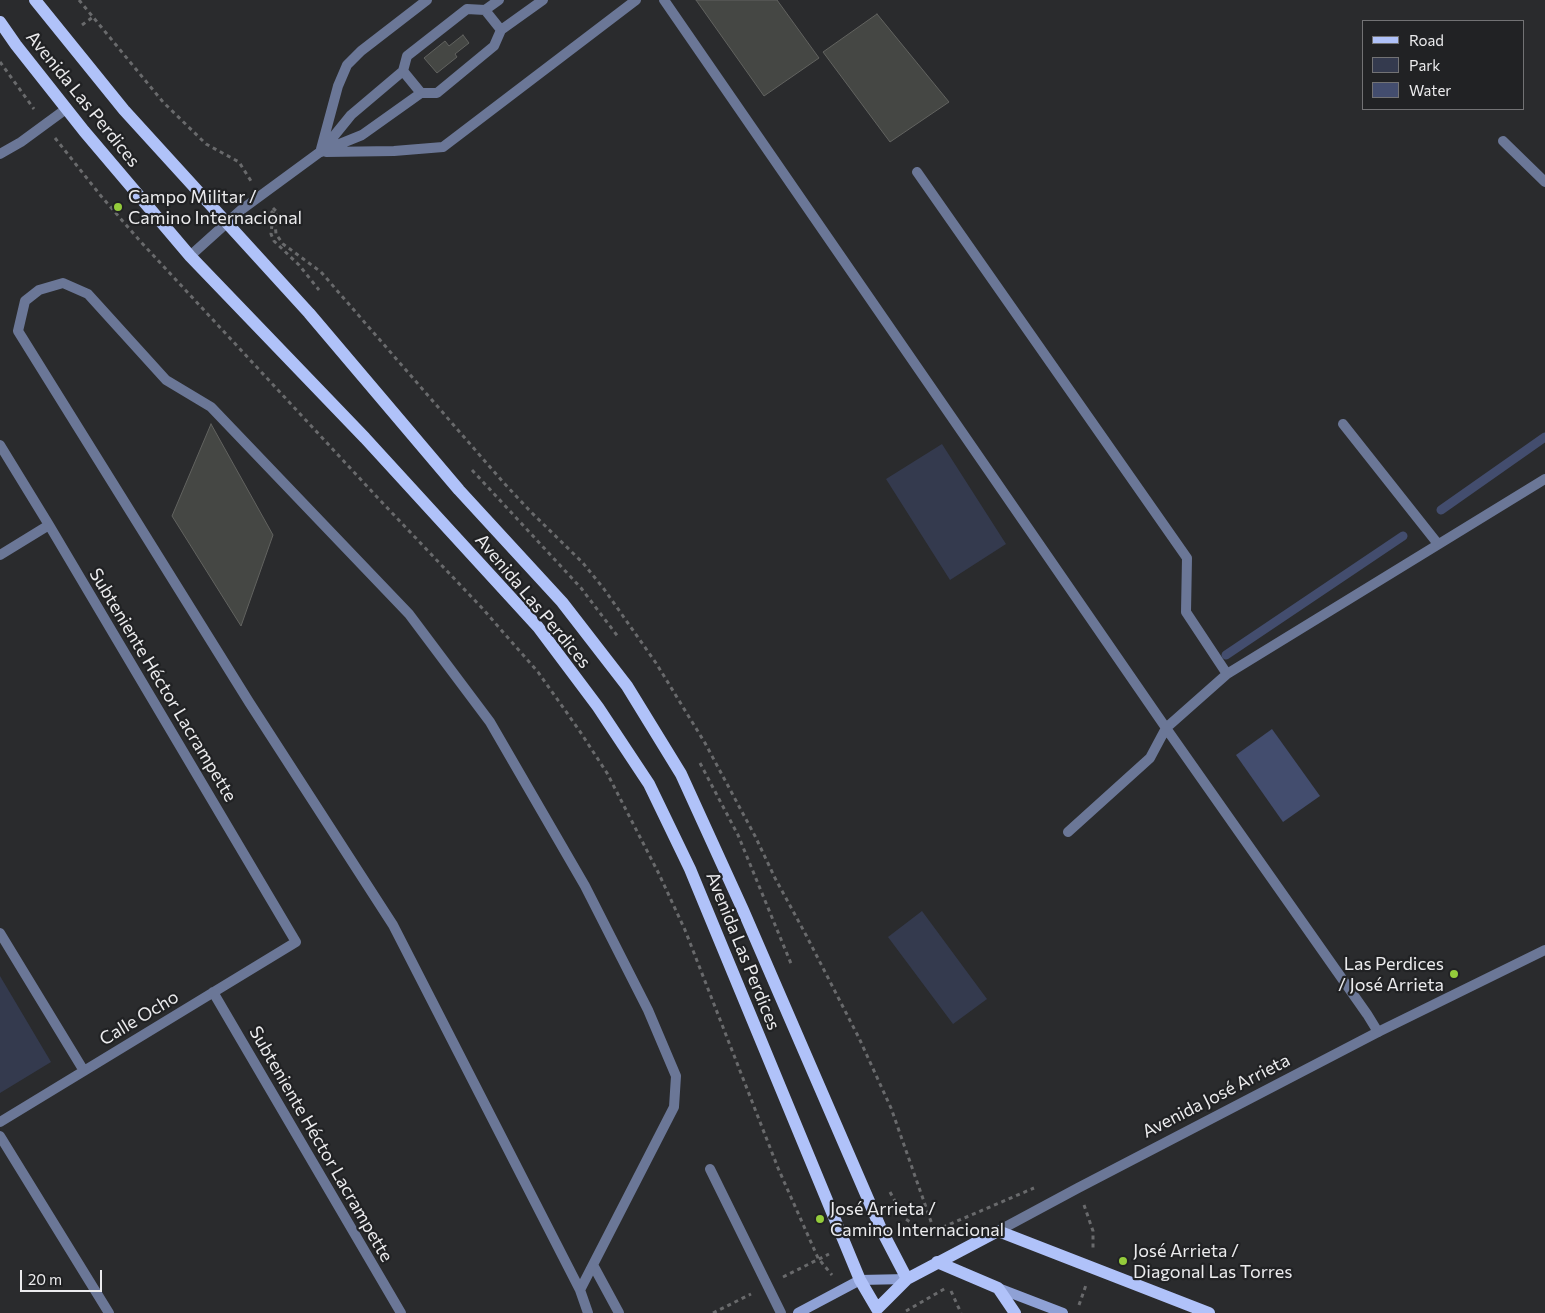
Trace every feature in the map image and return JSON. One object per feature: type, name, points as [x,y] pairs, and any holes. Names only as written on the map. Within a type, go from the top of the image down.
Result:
[{"type":"main road","name":"Avenida Las Perdices","points":[[34,0],[124,110],[309,313],[453,482],[562,602],[627,686],[681,774],[743,910],[882,1229],[907,1279]]},
{"type":"main road","name":"Avenida Las Perdices","points":[[0,22],[66,109],[190,256],[365,438],[538,627],[598,707],[648,784],[690,869],[873,1311]]},
{"type":"main road","name":"Avenida José Arrieta","points":[[873,1311],[907,1279],[998,1231]]},
{"type":"main road","points":[[998,1231],[1208,1313]]},
{"type":"main road","points":[[937,1262],[1063,1313]]},
{"type":"main road","name":"Avenida José Arrieta","points":[[798,1313],[860,1280],[907,1279]]},
{"type":"main road","points":[[998,1288],[1015,1313]]},
{"type":"street","points":[[320,152],[338,86],[347,65],[361,51],[427,0]]},
{"type":"street","points":[[320,152],[350,115],[403,70],[407,56],[467,8],[485,10],[499,0]]},
{"type":"street","points":[[190,256],[225,223],[320,152],[362,135],[421,92],[437,93],[494,46],[501,30],[544,0]]},
{"type":"street","points":[[320,152],[394,151],[443,147],[636,0]]},
{"type":"street","points":[[664,0],[1378,1032]]},
{"type":"street","points":[[485,10],[501,30]]},
{"type":"street","points":[[403,70],[421,92]]},
{"type":"street","points":[[0,154],[21,142],[66,109]]},
{"type":"street","points":[[1504,141],[1545,182]]},
{"type":"street","points":[[917,172],[1187,558],[1186,612],[1227,674]]},
{"type":"street","points":[[580,1290],[674,1107],[676,1076],[648,1010],[585,886],[490,722],[409,614],[211,408],[166,380],[88,294],[63,283],[39,290],[24,301],[18,331],[249,702],[393,925],[580,1290],[588,1313]]},
{"type":"street","points":[[1343,424],[1438,544]]},
{"type":"street","name":"Subteniente Héctor Lacrampette","points":[[0,445],[296,942]]},
{"type":"street","points":[[1068,832],[1150,758],[1166,728],[1227,674],[1545,479]]},
{"type":"street","points":[[0,555],[49,525]]},
{"type":"street","points":[[0,933],[84,1071]]},
{"type":"street","name":"Calle Ocho","points":[[0,1122],[296,942]]},
{"type":"street","name":"Avenida José Arrieta","points":[[998,1231],[1378,1032],[1545,950]]},
{"type":"street","name":"Subteniente Héctor Lacrampette","points":[[213,992],[401,1313]]},
{"type":"street","points":[[0,1136],[109,1313]]},
{"type":"street","points":[[710,1169],[781,1313]]},
{"type":"street","points":[[593,1265],[619,1313]]},
{"type":"path","points":[[79,0],[163,102],[206,144],[239,162],[260,195]]},
{"type":"path","points":[[904,1218],[918,1227],[934,1231],[1034,1188]]},
{"type":"path","points":[[902,1313],[949,1286],[961,1313]]},
{"type":"green space","points":[[942,444],[1006,544],[950,580],[886,479]]},
{"type":"green space","points":[[922,911],[987,999],[953,1024],[888,937]]},
{"type":"green space","points":[[0,976],[51,1062],[0,1093]]},
{"type":"water","points":[[1272,729],[1320,796],[1283,822],[1236,755]]},
{"type":"building","points":[[696,0],[777,0],[819,58],[764,96]]},
{"type":"building","points":[[877,14],[949,102],[890,142],[823,52]]},
{"type":"building","points":[[463,35],[469,43],[455,54],[457,57],[437,73],[424,58],[445,41],[449,46]]},
{"type":"building","points":[[211,424],[273,535],[241,626],[172,516]]},
{"type":"waterway","points":[[1441,510],[1545,437]]},
{"type":"waterway","points":[[1226,655],[1403,536]]},
{"type":"place","name":"Campo Militar / Camino Internacional","points":[[118,207]]},
{"type":"place","name":"Las Perdices / José Arrieta","points":[[1454,974]]},
{"type":"place","name":"José Arrieta / Camino Internacional","points":[[820,1219]]},
{"type":"place","name":"José Arrieta / Diagonal Las Torres","points":[[1123,1261]]}]
